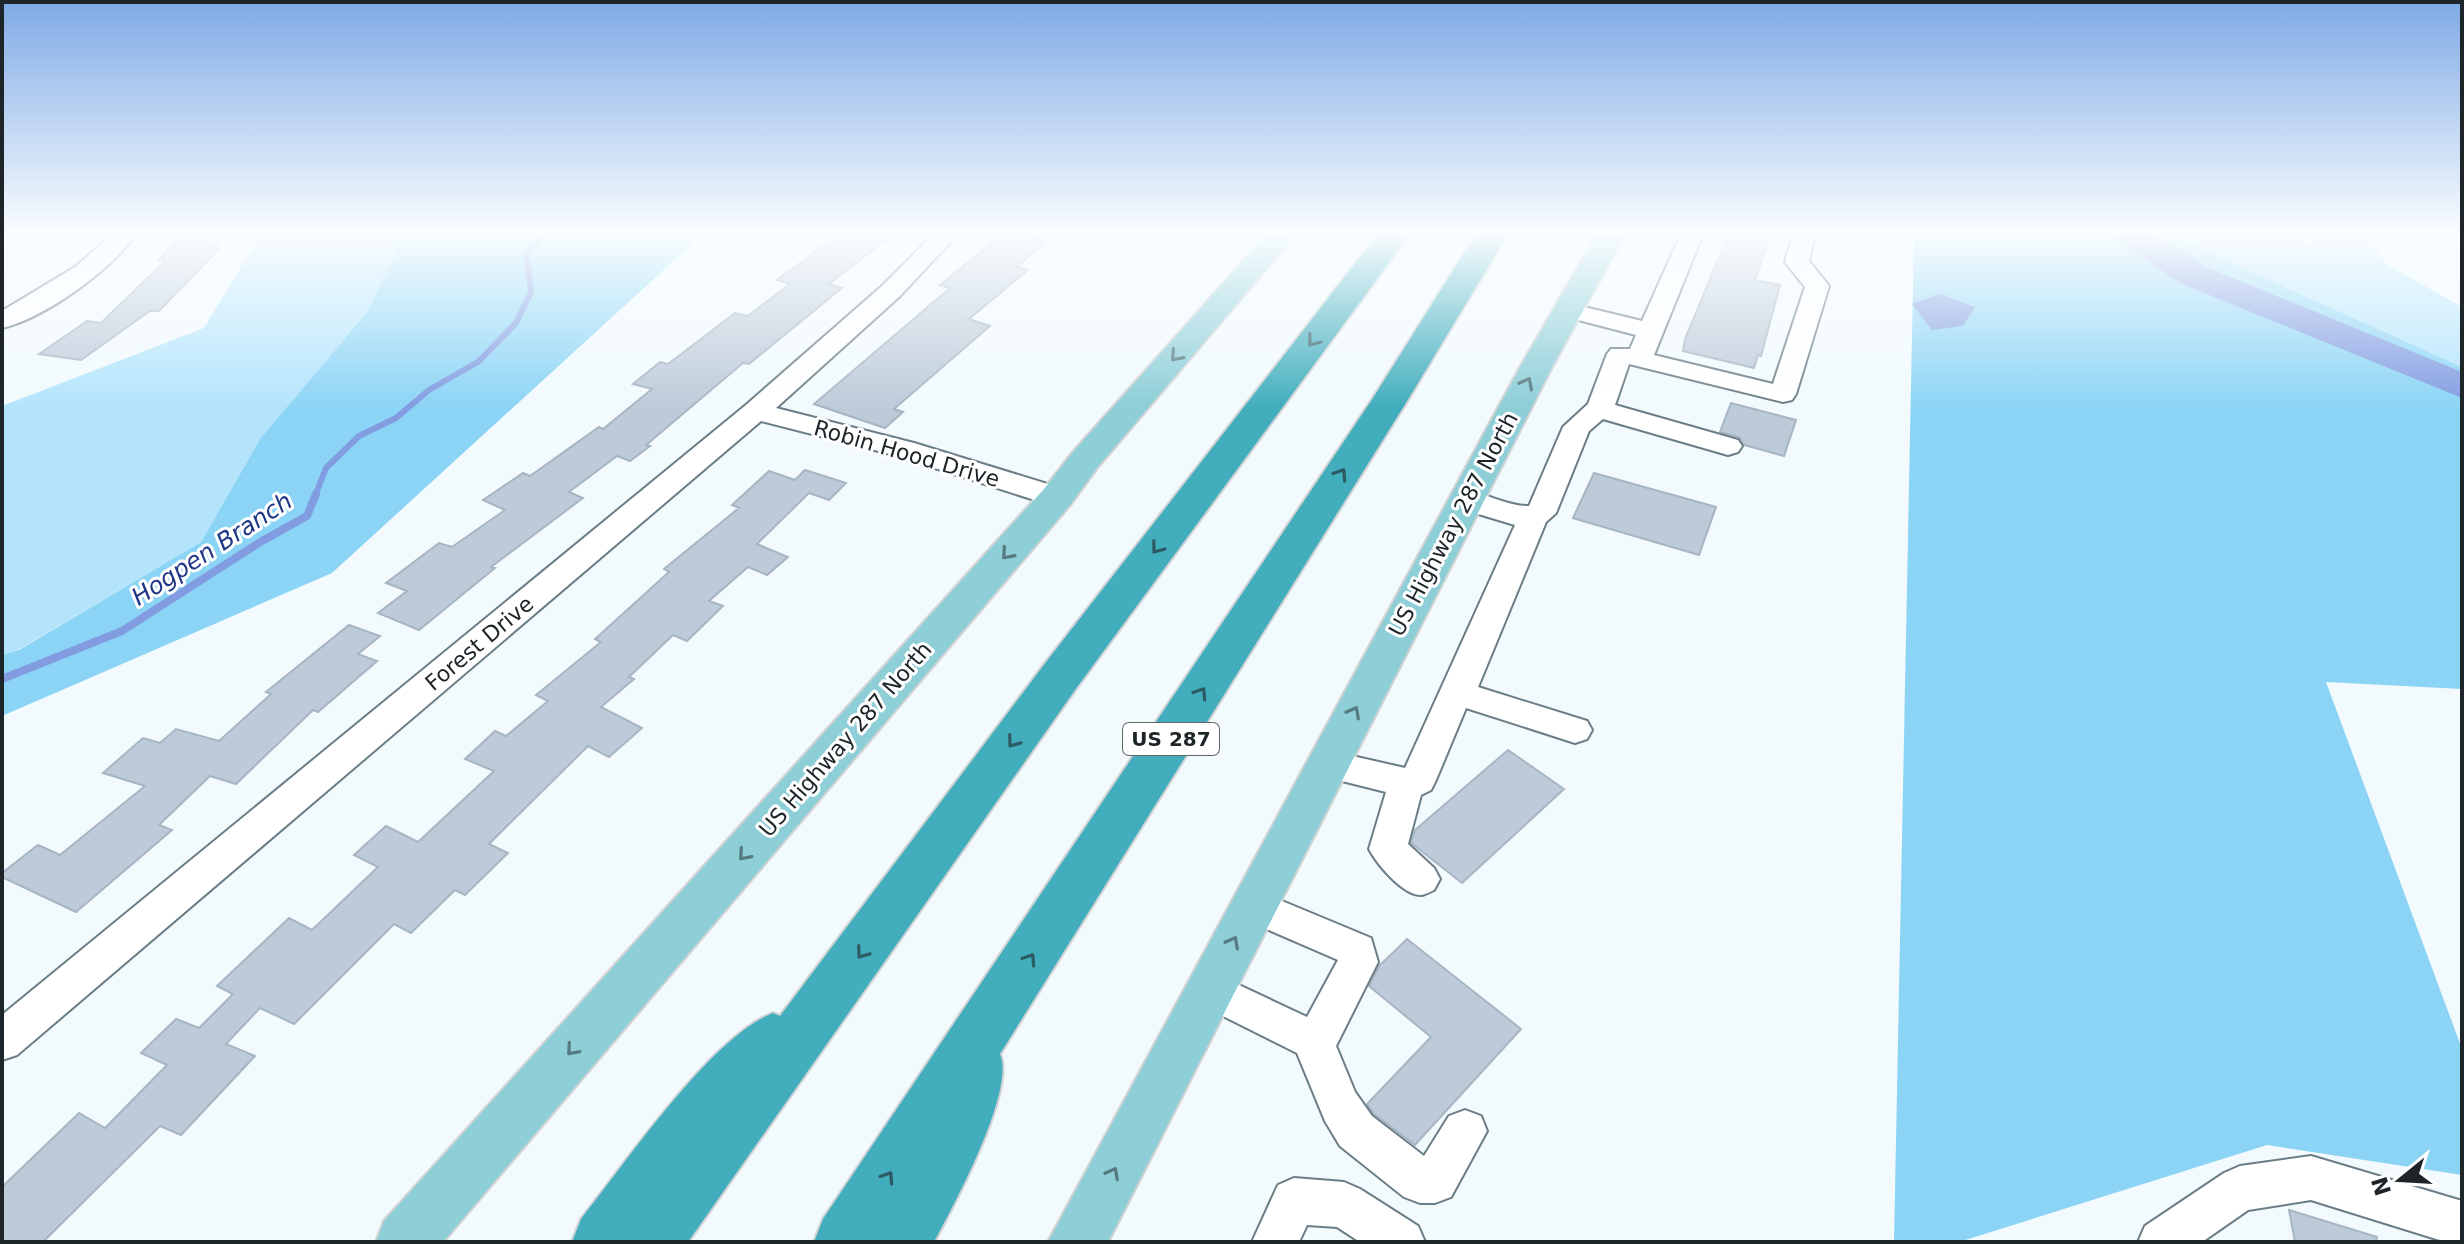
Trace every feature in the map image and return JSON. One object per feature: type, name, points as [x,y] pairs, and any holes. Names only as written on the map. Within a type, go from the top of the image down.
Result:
[{"type":"highway","points":[[650,1242],[1059,678],[1350,292]]},
{"type":"highway","name":"US 287","points":[[846,1242],[1456,292]]},
{"type":"highway","points":[[604,1242],[724,1087],[773,1040],[817,1015]]},
{"type":"highway","points":[[900,1242],[963,1119],[972,1090],[976,1043]]},
{"type":"main road","name":"US Highway 287 North","points":[[405,1242],[1057,497],[1085,460],[1231,292]]},
{"type":"main road","name":"US Highway 287 North","points":[[1077,1242],[1465,500],[1578,292]]},
{"type":"street","points":[[2,321],[52,292]]},
{"type":"street","name":"Forest Drive","points":[[2,1041],[756,411],[890,292]]},
{"type":"street","points":[[1639,359],[1667,292]]},
{"type":"street","points":[[1326,764],[1406,785],[1418,780],[1457,697],[1533,517],[1541,513],[1577,427],[1600,408],[1620,354],[1783,394],[1815,292]]},
{"type":"street","points":[[1568,310],[1650,331]]},
{"type":"street","points":[[1600,408],[1728,446]]},
{"type":"street","name":"Robin Hood Drive","points":[[756,411],[904,449],[1057,497]]},
{"type":"street","points":[[1465,500],[1533,517]]},
{"type":"street","points":[[1457,697],[1464,695],[1575,730]]},
{"type":"street","points":[[1406,785],[1388,849],[1421,879]]},
{"type":"street","points":[[1253,905],[1357,950],[1358,962],[1319,1036],[1312,1039]]},
{"type":"street","points":[[1209,989],[1312,1039],[1347,1119],[1356,1131],[1420,1181],[1435,1181],[1465,1131]]},
{"type":"street","points":[[2161,1242],[2240,1189],[2311,1178],[2462,1224]]},
{"type":"street","points":[[1275,1242],[1294,1201],[1344,1205],[1402,1242]]},
{"type":"shaded area","points":[[226,292],[377,292],[367,312],[260,439],[201,542],[18,650],[2,655],[2,406],[204,328]]},
{"type":"shaded area","points":[[377,292],[639,292],[332,573],[2,716],[2,655],[19,650],[201,542],[260,439],[367,312]]},
{"type":"shaded area","points":[[1913,292],[2296,292],[2462,367],[2462,689],[2326,682],[2462,1049],[2462,1175],[2267,1145],[1959,1242],[1894,1242]]},
{"type":"shaded area","points":[[2296,292],[2436,292],[2462,307],[2462,367]]},
{"type":"shaded area","points":[[1939,294],[1975,307],[1963,326],[1932,330],[1912,304]]},
{"type":"building","points":[[133,292],[177,292],[159,311],[150,311],[81,360],[39,354],[87,321],[101,323]]},
{"type":"building","points":[[779,292],[837,292],[749,364],[743,363],[630,461],[617,456],[569,492],[583,498],[491,567],[495,568],[419,630],[378,613],[407,591],[386,583],[439,543],[452,547],[505,510],[483,500],[523,473],[530,476],[599,427],[603,429],[652,389],[633,384],[660,362],[668,364],[735,313],[748,316]]},
{"type":"building","points":[[945,292],[1001,292],[969,319],[990,326],[894,409],[903,412],[885,428],[814,404]]},
{"type":"building","points":[[1705,292],[1778,292],[1761,356],[1758,355],[1754,368],[1683,351]]},
{"type":"building","points":[[1731,403],[1796,420],[1784,456],[1744,445],[1739,437],[1720,432]]},
{"type":"building","points":[[805,470],[846,483],[829,500],[809,493],[757,544],[788,557],[767,575],[748,567],[709,601],[723,606],[687,641],[673,635],[629,677],[634,679],[601,707],[642,728],[609,757],[588,746],[489,844],[508,853],[465,895],[455,890],[411,933],[394,924],[294,1024],[260,1008],[226,1044],[255,1056],[181,1135],[160,1126],[43,1242],[2,1242],[2,1187],[79,1113],[105,1128],[167,1065],[141,1053],[176,1019],[199,1028],[233,994],[217,986],[289,918],[312,930],[378,867],[354,855],[386,826],[418,842],[494,771],[465,759],[495,731],[506,736],[548,701],[536,695],[601,642],[595,639],[669,572],[664,569],[739,508],[732,505],[769,471],[795,480]]},
{"type":"building","points":[[1594,473],[1716,507],[1699,555],[1573,518]]},
{"type":"building","points":[[349,625],[380,636],[358,654],[377,661],[318,712],[313,710],[236,784],[210,776],[159,825],[172,830],[76,912],[2,877],[2,873],[38,845],[60,855],[145,786],[103,773],[143,738],[160,743],[176,729],[219,741],[271,694],[266,692]]},
{"type":"building","points":[[1508,750],[1564,789],[1462,883],[1411,843],[1415,830]]},
{"type":"building","points":[[1407,939],[1521,1029],[1415,1145],[1374,1114],[1367,1104],[1431,1037],[1369,986],[1379,966]]},
{"type":"building","points":[[2289,1210],[2377,1237],[2376,1242],[2295,1242]]},
{"type":"waterway","name":"Hogpen Branch","points":[[315,496],[326,468],[359,436],[396,418],[429,390],[478,362],[516,323],[531,292]]},
{"type":"waterway","points":[[2234,292],[2462,386]]},
{"type":"waterway","name":"Hogpen Branch","points":[[2,679],[122,631],[262,541],[307,516],[316,494]]}]
